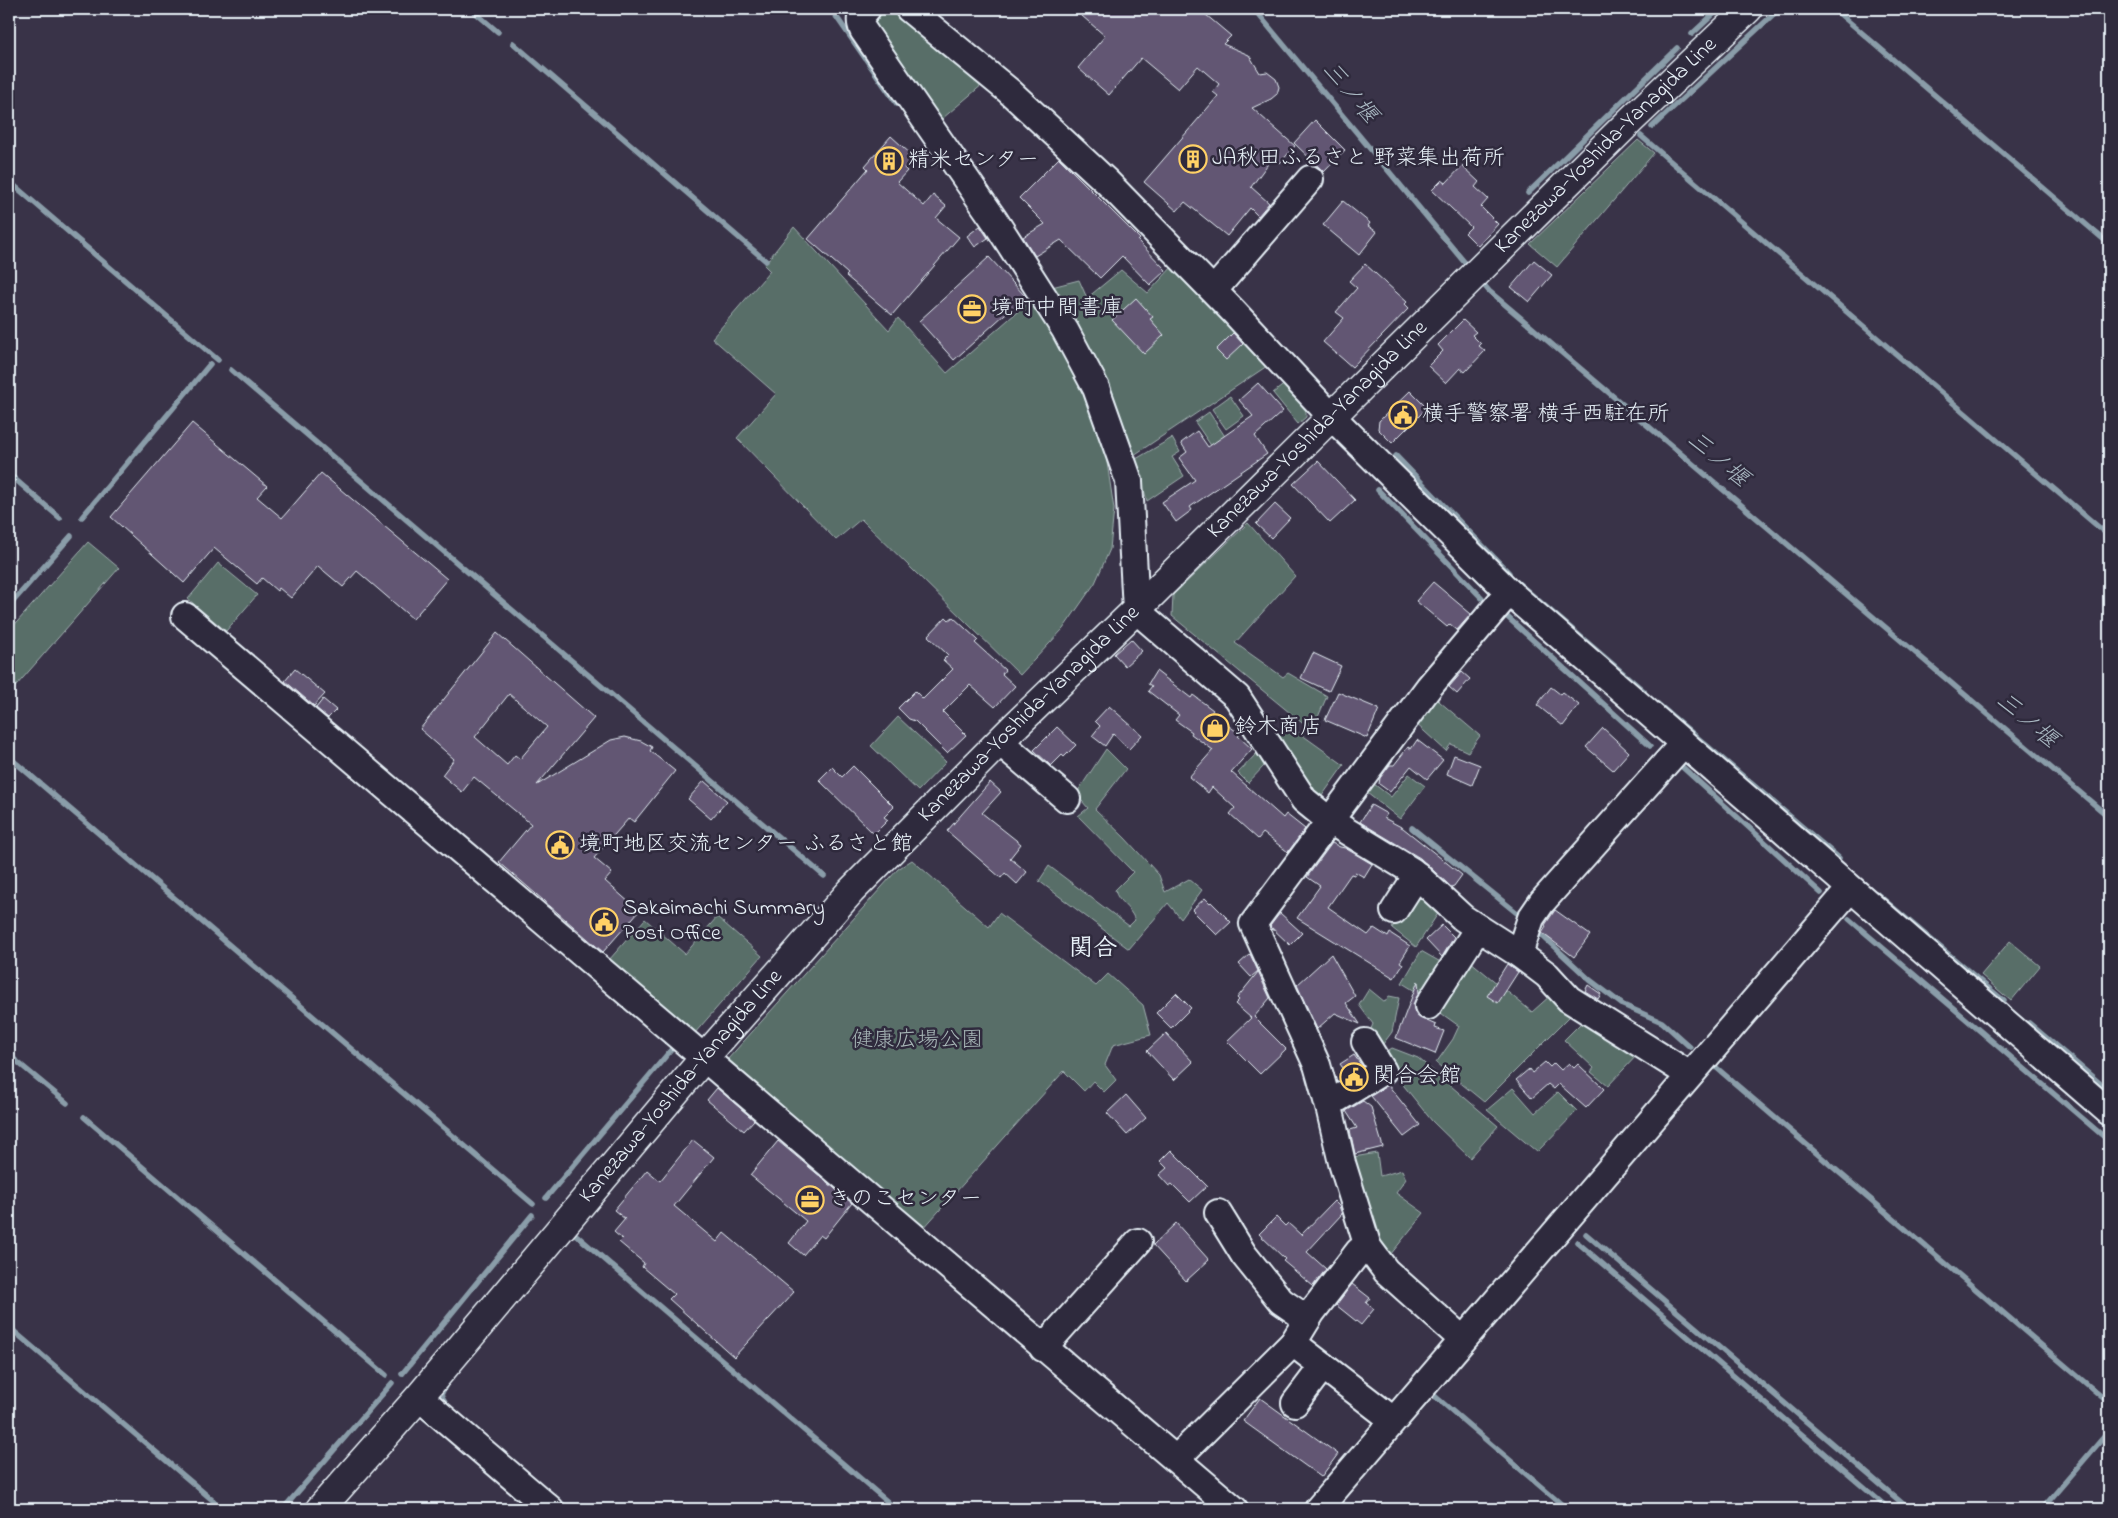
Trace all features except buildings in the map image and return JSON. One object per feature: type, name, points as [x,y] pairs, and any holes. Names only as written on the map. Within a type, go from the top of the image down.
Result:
[{"type":"main road","name":"Kanezawa-Yoshida-Yanagida Line","points":[[320,1509],[419,1397],[704,1058],[851,891],[1475,274],[1697,56],[1748,9]]},
{"type":"street","points":[[867,9],[860,17],[862,30],[995,222],[1064,330],[1096,388],[1129,480],[1136,610],[1237,697],[1304,800],[1330,822],[1417,875],[1462,918],[1519,954],[1547,975],[1569,999],[1584,1010],[1690,1075]]},
{"type":"street","points":[[910,9],[1009,91],[1074,150],[1214,290],[1331,416],[1509,592],[2109,1112]]},
{"type":"street","points":[[1214,290],[1310,179]]},
{"type":"street","points":[[1462,1339],[1386,1271],[1368,1247],[1342,1163],[1329,1104],[1317,1065],[1253,924],[1429,687],[1509,592]]},
{"type":"street","points":[[185,616],[1234,1509]]},
{"type":"street","points":[[1000,742],[1067,800]]},
{"type":"street","points":[[1519,954],[1531,918],[1542,902],[1683,744]]},
{"type":"street","points":[[1394,911],[1417,875]]},
{"type":"street","points":[[1318,1509],[1850,889]]},
{"type":"street","points":[[1428,1006],[1478,928]]},
{"type":"street","points":[[1329,1104],[1383,1070],[1365,1042]]},
{"type":"street","points":[[1218,1213],[1244,1255],[1281,1301],[1307,1319]]},
{"type":"street","points":[[1043,1348],[1138,1242]]},
{"type":"street","points":[[1176,1459],[1293,1343],[1307,1319],[1359,1251],[1368,1247]]},
{"type":"street","points":[[1293,1343],[1393,1420]]},
{"type":"street","points":[[1295,1403],[1323,1366]]},
{"type":"street","points":[[419,1397],[550,1509]]},
{"type":"green space","points":[[883,9],[889,9],[983,84],[936,124],[867,22]]},
{"type":"green space","points":[[1638,140],[1654,153],[1557,267],[1530,244]]},
{"type":"green space","points":[[794,227],[889,330],[898,318],[947,373],[1031,300],[1086,386],[1106,456],[1114,509],[1110,549],[1095,583],[1063,629],[1020,675],[861,519],[836,540],[737,438],[776,394],[712,338],[770,271],[764,265]]},
{"type":"green space","points":[[1174,265],[1267,366],[1134,455],[1048,288],[1079,280],[1087,298],[1121,270],[1148,293]]},
{"type":"green space","points":[[1286,383],[1306,407],[1306,417],[1298,424],[1273,393]]},
{"type":"green space","points":[[1230,396],[1244,416],[1226,429],[1212,409]]},
{"type":"green space","points":[[1209,412],[1228,441],[1214,450],[1195,422]]},
{"type":"green space","points":[[1172,438],[1180,452],[1172,457],[1184,476],[1147,501],[1136,459]]},
{"type":"green space","points":[[1248,523],[1295,576],[1235,643],[1283,677],[1288,673],[1327,696],[1312,731],[1172,616],[1173,595]]},
{"type":"green space","points":[[88,542],[119,568],[9,694],[9,631]]},
{"type":"green space","points":[[218,563],[257,595],[226,631],[188,599]]},
{"type":"green space","points":[[1433,696],[1480,736],[1468,752],[1451,744],[1446,751],[1414,722]]},
{"type":"green space","points":[[898,717],[946,762],[918,791],[871,746]]},
{"type":"green space","points":[[1291,727],[1344,765],[1319,800],[1274,737]]},
{"type":"green space","points":[[1106,749],[1126,769],[1095,809],[1159,875],[1165,892],[1189,879],[1202,890],[1181,919],[1168,903],[1129,949],[1039,881],[1049,866],[1129,926],[1135,920],[1115,890],[1133,872],[1078,816],[1088,808],[1076,794]]},
{"type":"green space","points":[[1257,753],[1264,766],[1248,783],[1238,773]]},
{"type":"green space","points":[[1409,774],[1425,786],[1400,819],[1367,793],[1374,784],[1391,797]]},
{"type":"green space","name":"健康広場公園","points":[[912,860],[989,927],[999,913],[1096,986],[1108,974],[1143,1005],[1151,1035],[1113,1045],[1105,1065],[1116,1080],[1104,1092],[1093,1081],[1084,1091],[1064,1071],[922,1230],[727,1060],[898,869]]},
{"type":"green space","points":[[1418,885],[1441,909],[1416,947],[1392,928]]},
{"type":"green space","points":[[717,917],[762,956],[694,1034],[609,960],[645,919],[685,954]]},
{"type":"green space","points":[[2010,941],[2040,966],[2011,1001],[1981,975]]},
{"type":"green space","points":[[1421,951],[1444,964],[1425,997],[1402,983]]},
{"type":"green space","points":[[1470,961],[1532,1012],[1551,995],[1571,1015],[1484,1102],[1436,1063],[1453,1039],[1459,1026],[1438,1011]]},
{"type":"green space","points":[[1369,989],[1385,1002],[1389,996],[1399,998],[1392,1032],[1380,1048],[1368,1036],[1373,1024],[1359,1005]]},
{"type":"green space","points":[[1585,1019],[1639,1053],[1608,1086],[1591,1072],[1594,1068],[1564,1040]]},
{"type":"green space","points":[[1392,1048],[1418,1058],[1498,1126],[1470,1158],[1432,1121],[1380,1056]]},
{"type":"green space","points":[[1513,1088],[1535,1113],[1558,1092],[1577,1111],[1537,1152],[1487,1110]]},
{"type":"green space","points":[[1377,1153],[1380,1176],[1402,1170],[1406,1179],[1396,1193],[1424,1213],[1386,1260],[1348,1158]]},
{"type":"waterway","points":[[471,9],[498,32]]},
{"type":"waterway","points":[[831,9],[897,104]]},
{"type":"waterway","name":"三ノ堰","points":[[1254,9],[1470,269]]},
{"type":"waterway","points":[[1692,34],[1719,9]]},
{"type":"waterway","points":[[1652,127],[1779,9]]},
{"type":"waterway","points":[[1834,9],[2109,244]]},
{"type":"waterway","points":[[513,43],[766,261]]},
{"type":"waterway","points":[[1528,193],[1677,48]]},
{"type":"waterway","points":[[1641,136],[2109,536]]},
{"type":"waterway","points":[[9,181],[218,360]]},
{"type":"waterway","name":"三ノ堰","points":[[1479,279],[1489,291],[2109,817]]},
{"type":"waterway","points":[[82,517],[210,364]]},
{"type":"waterway","points":[[231,370],[824,876]]},
{"type":"waterway","points":[[1396,456],[1509,573]]},
{"type":"waterway","points":[[9,474],[60,518]]},
{"type":"waterway","points":[[1378,490],[1482,598]]},
{"type":"waterway","points":[[9,606],[71,536]]},
{"type":"waterway","points":[[1517,582],[1644,691]]},
{"type":"waterway","points":[[1504,614],[1650,746]]},
{"type":"waterway","points":[[1658,704],[1839,858]]},
{"type":"waterway","points":[[9,757],[533,1204]]},
{"type":"waterway","points":[[1679,764],[1821,893]]},
{"type":"waterway","points":[[1412,828],[1522,917]]},
{"type":"waterway","points":[[1876,893],[2004,1001]]},
{"type":"waterway","points":[[1849,919],[2109,1141]]},
{"type":"waterway","points":[[1535,929],[1590,980],[1623,1005],[1662,1022],[1690,1047]]},
{"type":"waterway","points":[[2029,1023],[2109,1091]]},
{"type":"waterway","points":[[546,1198],[671,1050]]},
{"type":"waterway","points":[[9,1055],[67,1103]]},
{"type":"waterway","points":[[1711,1063],[2109,1403]]},
{"type":"waterway","points":[[84,1117],[386,1375]]},
{"type":"waterway","points":[[402,1374],[532,1215]]},
{"type":"waterway","points":[[575,1234],[896,1509]]},
{"type":"waterway","points":[[1586,1234],[1909,1509]]},
{"type":"waterway","points":[[1577,1242],[1889,1509]]},
{"type":"waterway","points":[[9,1327],[223,1509]]},
{"type":"waterway","points":[[283,1509],[392,1383]]},
{"type":"waterway","points":[[446,1384],[441,1395],[448,1407]]},
{"type":"waterway","points":[[1430,1392],[1567,1509]]},
{"type":"waterway","points":[[2042,1509],[2109,1431]]},
{"type":"waterway","points":[[557,1500],[568,1509]]},
{"type":"place","name":"JA秋田ふるさと 野菜集出荷所","points":[[1193,159]]},
{"type":"place","name":"精米センター","points":[[889,161]]},
{"type":"place","name":"境町中間書庫","points":[[972,309]]},
{"type":"place","name":"横手警察署 横手西駐在所","points":[[1403,415]]},
{"type":"place","name":"鈴木商店","points":[[1215,728]]},
{"type":"place","name":"境町地区交流センター ふるさと館","points":[[560,845]]},
{"type":"place","name":"Sakaimachi Summary Post Office","points":[[604,922]]},
{"type":"place","name":"関合会館","points":[[1354,1077]]},
{"type":"place","name":"きのこセンター","points":[[810,1200]]},
{"type":"district","name":"関合","points":[[1093,949]]}]
